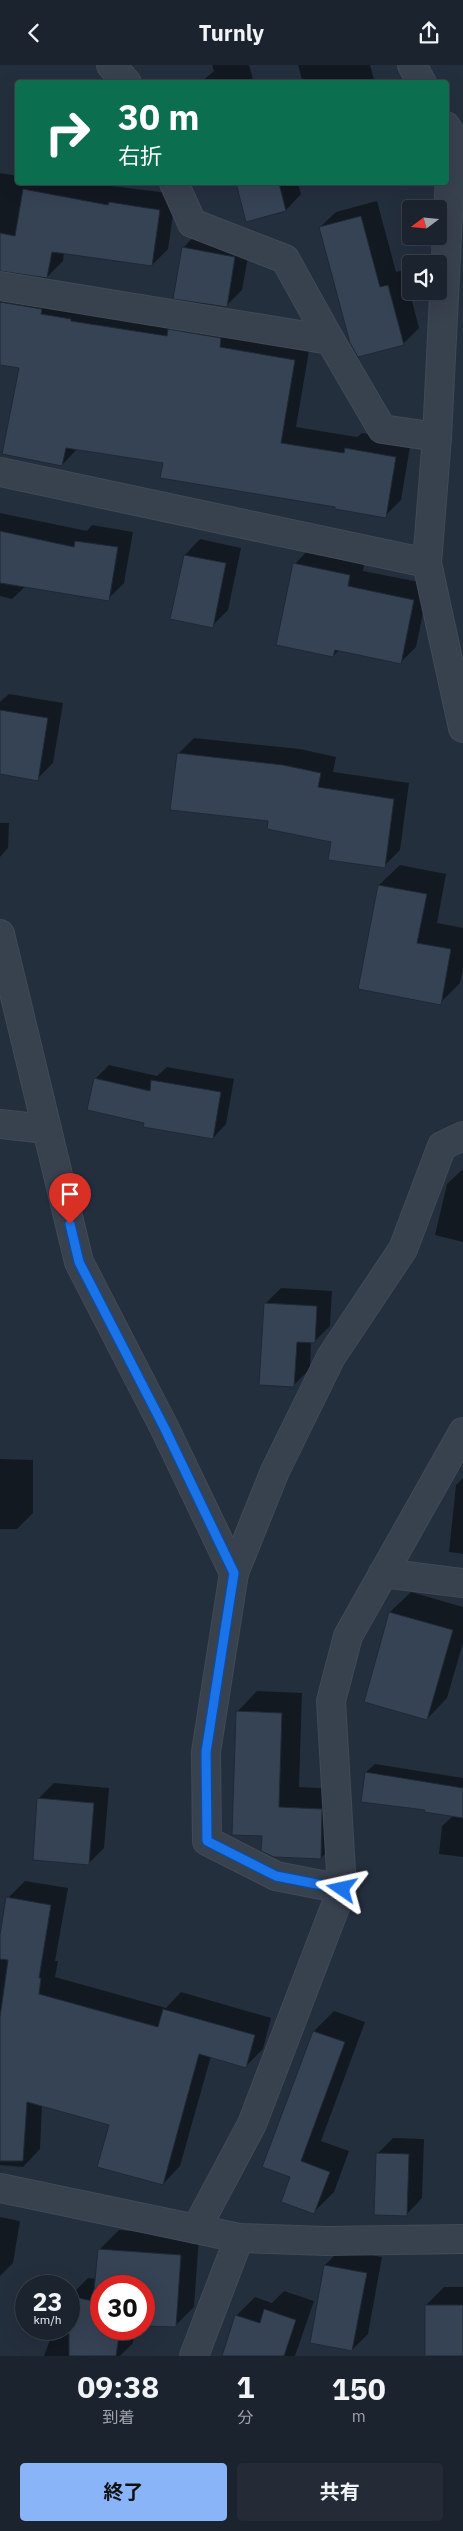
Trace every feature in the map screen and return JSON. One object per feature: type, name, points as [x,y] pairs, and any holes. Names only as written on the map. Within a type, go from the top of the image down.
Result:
[{"type":"street","points":[[111,65],[124,80]]},
{"type":"street","points":[[412,65],[420,80]]},
{"type":"street","points":[[449,130],[452,135],[437,437],[427,563],[463,728]]},
{"type":"street","points":[[175,185],[192,223],[285,259],[382,429],[437,437]]},
{"type":"street","points":[[0,286],[330,340]]},
{"type":"street","points":[[0,472],[427,563]]},
{"type":"street","points":[[0,934],[79,1262],[165,1429],[234,1573]]},
{"type":"street","points":[[0,1124],[46,1129]]},
{"type":"street","points":[[342,1889],[276,1876],[207,1841],[206,1752],[234,1573],[275,1471],[332,1357],[403,1249],[442,1146],[463,1136]]},
{"type":"street","points":[[196,2229],[252,2124],[342,1889],[331,1701],[348,1635],[463,1432]]},
{"type":"street","points":[[383,1573],[463,1583]]},
{"type":"street","points":[[0,2188],[239,2238],[327,2241],[463,2239]]},
{"type":"street","points":[[194,2356],[239,2238]]},
{"type":"building","points":[[237,185],[280,185],[286,211],[246,222]]},
{"type":"building","points":[[23,189],[108,205],[109,202],[160,210],[152,266],[52,252],[47,278],[0,271],[0,233],[15,236]]},
{"type":"building","points":[[361,216],[380,287],[388,285],[404,345],[358,357],[350,343],[319,227]]},
{"type":"building","points":[[182,247],[235,257],[227,307],[173,299]]},
{"type":"building","points":[[0,302],[42,309],[41,314],[71,319],[71,321],[167,336],[168,329],[221,338],[220,347],[295,360],[281,443],[344,453],[345,448],[396,457],[386,518],[335,509],[335,507],[160,478],[163,463],[66,448],[62,466],[2,454],[19,368],[0,365]]},
{"type":"building","points":[[0,531],[74,547],[75,541],[118,547],[109,601],[0,583]]},
{"type":"building","points":[[184,555],[226,563],[213,628],[170,619]]},
{"type":"building","points":[[293,563],[350,575],[348,586],[414,600],[401,664],[335,650],[333,657],[276,645]]},
{"type":"building","points":[[0,710],[48,718],[38,781],[0,774]]},
{"type":"building","points":[[177,753],[283,765],[321,773],[318,787],[394,799],[385,868],[328,860],[331,842],[267,829],[268,821],[170,810]]},
{"type":"building","points":[[378,885],[427,894],[417,943],[451,949],[441,1005],[358,989]]},
{"type":"building","points":[[94,1078],[150,1091],[151,1080],[221,1092],[213,1139],[143,1127],[144,1123],[87,1110]]},
{"type":"building","points":[[264,1303],[317,1306],[315,1343],[297,1342],[294,1387],[259,1385]]},
{"type":"building","points":[[389,1612],[453,1630],[427,1720],[364,1702]]},
{"type":"building","points":[[236,1711],[282,1713],[279,1807],[322,1809],[321,1859],[274,1857],[261,1851],[262,1836],[232,1835]]},
{"type":"building","points":[[365,1772],[463,1788],[463,1818],[424,1812],[425,1810],[361,1802]]},
{"type":"building","points":[[37,1798],[94,1803],[89,1865],[33,1860]]},
{"type":"building","points":[[6,1897],[51,1905],[39,1978],[41,1978],[39,1994],[158,2027],[163,2009],[255,2035],[246,2068],[199,2054],[163,2185],[97,2167],[109,2125],[27,2102],[23,2161],[0,2161],[0,2017],[8,1960],[0,1959],[0,1935]]},
{"type":"building","points":[[313,2031],[345,2042],[301,2161],[330,2172],[314,2214],[281,2202],[290,2177],[262,2167]]},
{"type":"building","points":[[376,2153],[409,2154],[407,2216],[374,2215]]},
{"type":"building","points":[[98,2249],[181,2255],[176,2327],[155,2326],[155,2275],[96,2275]]},
{"type":"building","points":[[324,2265],[367,2273],[352,2351],[310,2343]]},
{"type":"building","points":[[80,2298],[90,2300],[90,2340],[118,2340],[116,2356],[69,2356],[69,2340],[80,2340]]},
{"type":"building","points":[[425,2305],[463,2305],[463,2356],[425,2356]]},
{"type":"building","points":[[264,2309],[296,2320],[284,2356],[222,2356],[235,2315],[260,2323]]},
{"type":"route","points":[[70,1224],[79,1262],[165,1429],[234,1573],[206,1752],[207,1841],[276,1876],[342,1889]]}]
